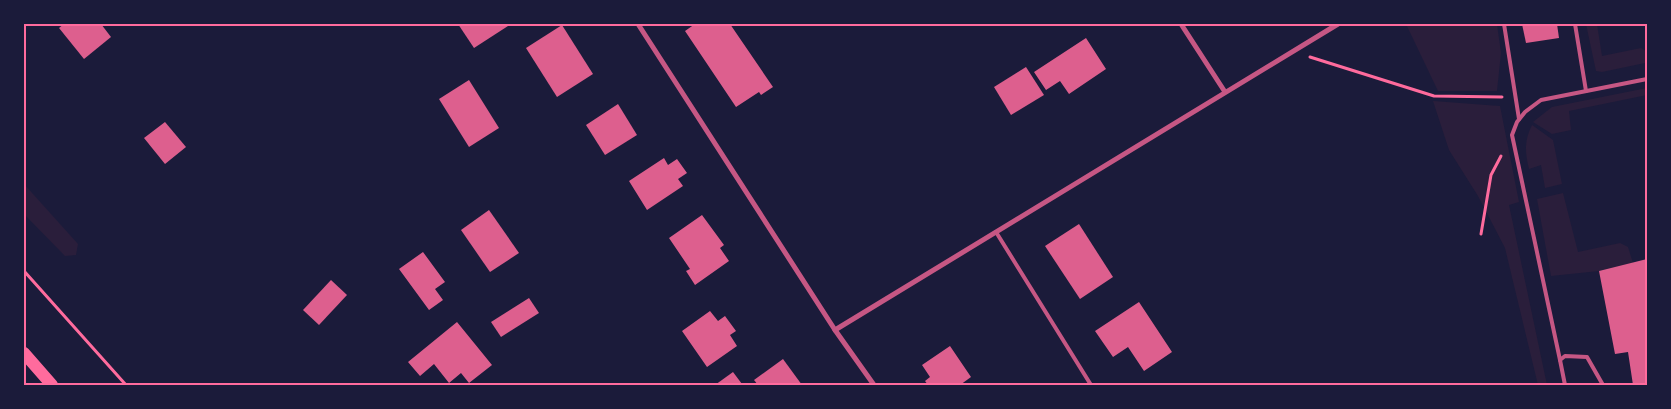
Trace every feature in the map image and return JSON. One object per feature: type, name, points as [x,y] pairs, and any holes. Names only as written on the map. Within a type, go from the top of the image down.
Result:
[{"type":"main road","points":[[24,353],[52,385]]},
{"type":"street","points":[[638,24],[835,330],[874,385]]},
{"type":"street","points":[[1181,24],[1225,92]]},
{"type":"street","points":[[835,330],[1338,24]]},
{"type":"lane","points":[[1504,24],[1519,119]]},
{"type":"lane","points":[[1575,24],[1586,91]]},
{"type":"lane","points":[[1564,385],[1512,135],[1519,119],[1541,100],[1647,79]]},
{"type":"lane","points":[[996,232],[1091,385]]},
{"type":"lane","points":[[1560,360],[1565,356],[1587,357],[1603,385]]},
{"type":"path","points":[[1292,52],[1434,96],[1516,97]]},
{"type":"path","points":[[1481,234],[1491,175],[1512,135]]},
{"type":"path","points":[[24,270],[126,385]]},
{"type":"shaded area","points":[[1406,24],[1497,24],[1501,53],[1497,91],[1438,91]]},
{"type":"shaded area","points":[[1586,24],[1597,24],[1602,56],[1641,48],[1646,51],[1647,59],[1645,63],[1602,72],[1596,71]]},
{"type":"shaded area","points":[[1647,88],[1647,95],[1569,111],[1571,130],[1552,134],[1533,122],[1552,107]]},
{"type":"shaded area","points":[[1433,101],[1500,106],[1519,202],[1509,205],[1547,385],[1538,385],[1505,248],[1478,196],[1449,150]]},
{"type":"shaded area","points":[[1532,125],[1553,140],[1562,184],[1545,188],[1541,165],[1529,169],[1526,147]]},
{"type":"shaded area","points":[[24,184],[78,244],[76,255],[65,256],[24,214]]},
{"type":"shaded area","points":[[1563,193],[1578,252],[1620,243],[1628,247],[1633,263],[1599,271],[1551,276],[1537,199]]},
{"type":"building","points":[[64,24],[101,24],[111,37],[84,59],[59,28]]},
{"type":"building","points":[[458,24],[507,24],[508,26],[474,48]]},
{"type":"building","points":[[695,24],[730,24],[773,87],[761,95],[759,92],[736,107],[685,31]]},
{"type":"building","points":[[1522,24],[1557,24],[1559,38],[1526,43]]},
{"type":"building","points":[[562,25],[593,74],[557,97],[526,48]]},
{"type":"building","points":[[1086,38],[1106,69],[1069,94],[1060,81],[1046,90],[1034,72]]},
{"type":"building","points":[[1026,67],[1044,95],[1011,115],[994,87]]},
{"type":"building","points":[[469,80],[499,128],[469,147],[439,99]]},
{"type":"building","points":[[618,104],[637,135],[605,155],[586,125]]},
{"type":"building","points":[[165,122],[186,147],[165,164],[144,138]]},
{"type":"building","points":[[664,158],[668,165],[677,159],[687,173],[678,179],[683,186],[647,210],[629,181]]},
{"type":"building","points":[[489,210],[519,253],[490,272],[461,230]]},
{"type":"building","points":[[702,215],[724,245],[720,248],[729,261],[695,285],[686,271],[690,269],[669,238]]},
{"type":"building","points":[[1079,224],[1113,277],[1080,299],[1045,246]]},
{"type":"building","points":[[423,252],[445,282],[435,289],[443,300],[429,310],[399,269]]},
{"type":"building","points":[[1647,259],[1647,385],[1633,385],[1628,352],[1615,354],[1599,271]]},
{"type":"building","points":[[331,280],[347,295],[319,325],[303,310]]},
{"type":"building","points":[[529,298],[539,313],[501,337],[491,322]]},
{"type":"building","points":[[1139,302],[1172,352],[1144,371],[1128,347],[1113,357],[1095,331]]},
{"type":"building","points":[[710,311],[718,321],[725,316],[736,331],[730,335],[737,346],[707,367],[682,331]]},
{"type":"building","points":[[457,322],[492,365],[469,383],[461,373],[449,383],[434,364],[420,376],[408,362]]},
{"type":"building","points":[[950,346],[971,377],[960,385],[928,385],[925,381],[930,377],[922,365]]},
{"type":"building","points":[[783,359],[802,385],[758,385],[754,380]]},
{"type":"building","points":[[733,372],[742,384],[715,385]]}]
